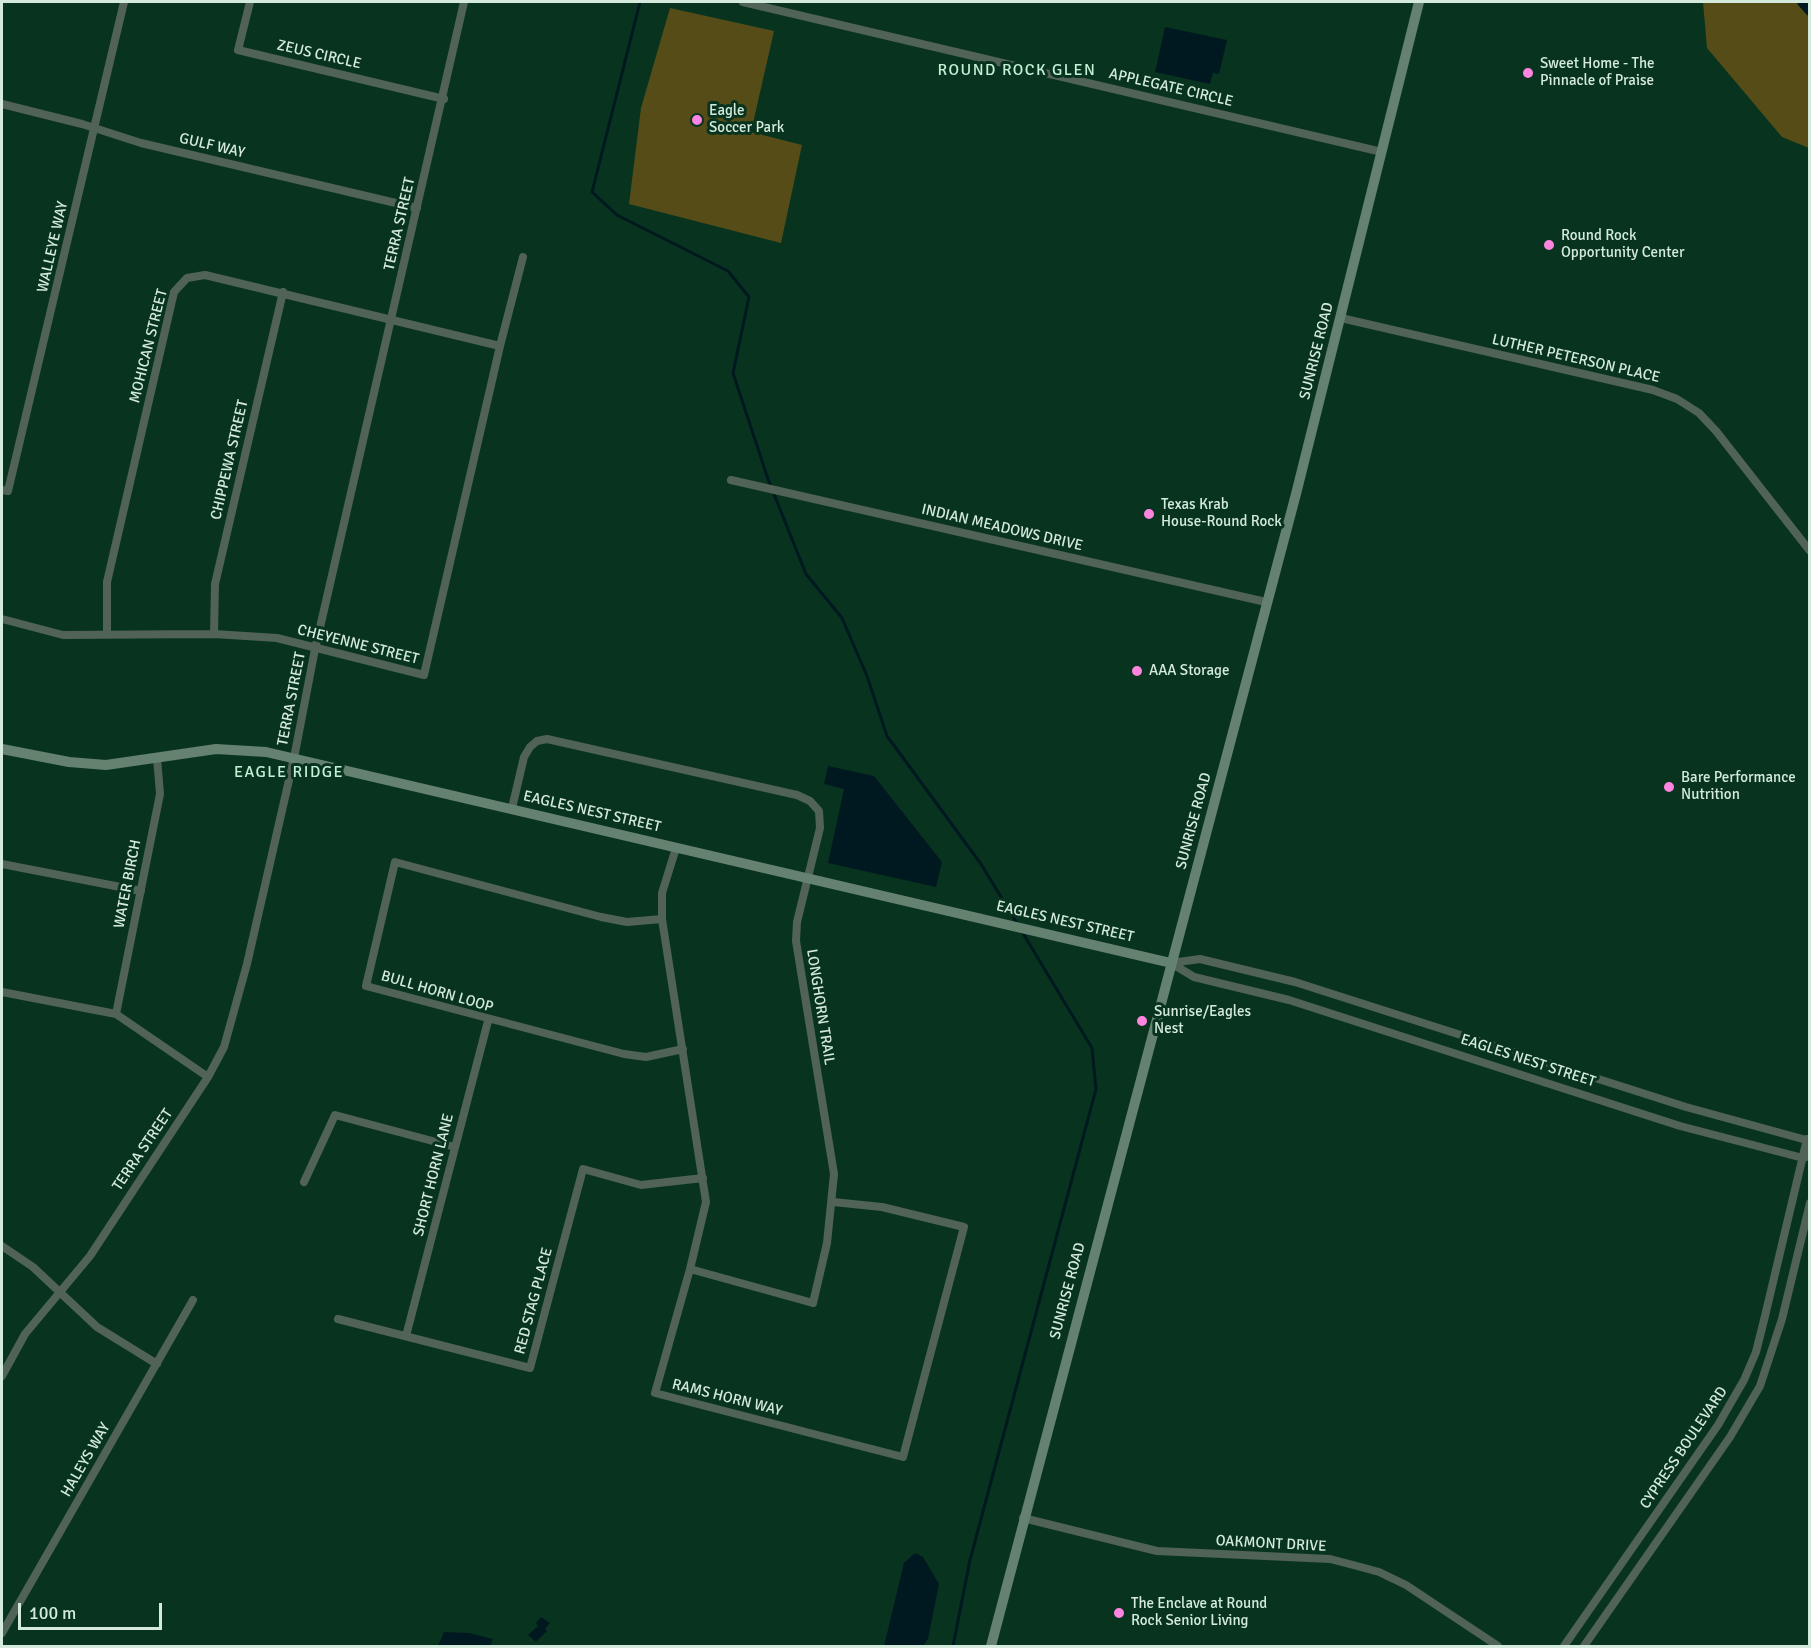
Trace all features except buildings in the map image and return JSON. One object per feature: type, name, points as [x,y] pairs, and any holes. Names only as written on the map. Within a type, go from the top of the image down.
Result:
[{"type":"main road","name":"SUNRISE ROAD","points":[[991,1647],[1023,1518],[1172,963],[1341,318],[1419,2]]},
{"type":"main road","name":"EAGLES NEST STREET","points":[[2,749],[84,764],[127,764],[233,749],[294,758],[1172,963]]},
{"type":"street","name":"WALLEYE WAY","points":[[2,490],[8,491],[124,2]]},
{"type":"street","name":"ZEUS CIRCLE","points":[[250,2],[238,50],[444,99]]},
{"type":"street","name":"TERRA STREET","points":[[2,1376],[25,1334],[90,1257],[208,1077],[224,1047],[237,1006],[294,758],[315,649],[444,99],[464,2]]},
{"type":"street","name":"APPLEGATE CIRCLE","points":[[743,2],[1382,152]]},
{"type":"street","name":"GULF WAY","points":[[2,104],[95,128],[141,143],[417,208]]},
{"type":"street","name":"CHEYENNE STREET","points":[[2,619],[63,634],[214,634],[269,637],[424,675],[500,346],[523,257]]},
{"type":"street","name":"MOHICAN STREET","points":[[107,633],[107,582],[174,292],[187,278],[196,274],[283,292],[500,346]]},
{"type":"street","name":"CHIPPEWA STREET","points":[[214,634],[215,584],[283,292]]},
{"type":"street","name":"LUTHER PETERSON PLACE","points":[[1341,318],[1653,390],[1677,399],[1699,413],[1716,431],[1809,551]]},
{"type":"street","name":"INDIAN MEADOWS DRIVE","points":[[731,480],[1266,602]]},
{"type":"street","name":"LONGHORN TRAIL","points":[[512,808],[524,757],[537,741],[547,739],[797,795],[815,805],[820,818],[797,922],[797,950],[834,1174],[827,1243],[813,1303],[690,1269]]},
{"type":"street","name":"WATER BIRCH","points":[[116,1014],[160,794],[157,758]]},
{"type":"street","name":"RAMS HORN WAY","points":[[676,848],[662,893],[662,919],[706,1202],[690,1269],[655,1393],[903,1457],[964,1227],[882,1207],[832,1202]]},
{"type":"street","name":"BULL HORN LOOP","points":[[662,919],[627,922],[601,917],[395,862],[366,986],[488,1021],[624,1054],[646,1057],[682,1049]]},
{"type":"street","points":[[2,864],[141,891]]},
{"type":"street","name":"EAGLES NEST STREET","points":[[1172,963],[1200,959],[1295,982],[1686,1107],[1808,1140]]},
{"type":"street","name":"EAGLES NEST STREET","points":[[1172,963],[1194,976],[1289,1000],[1680,1126],[1806,1157]]},
{"type":"street","points":[[2,992],[116,1014],[208,1077]]},
{"type":"street","name":"SHORT HORN LANE","points":[[406,1336],[488,1021]]},
{"type":"street","points":[[304,1182],[335,1115],[455,1147]]},
{"type":"street","name":"CYPRESS BOULEVARD","points":[[1564,1647],[1732,1403],[1756,1352],[1806,1157],[1808,1140]]},
{"type":"street","name":"RED STAG PLACE","points":[[338,1319],[530,1368],[583,1169],[641,1185],[703,1178]]},
{"type":"street","name":"CYPRESS BOULEVARD","points":[[1584,1647],[1730,1437],[1760,1386],[1782,1319],[1809,1203]]},
{"type":"street","points":[[2,1246],[33,1267],[97,1327],[157,1364]]},
{"type":"street","name":"HALEYS WAY","points":[[2,1633],[193,1300]]},
{"type":"street","name":"OAKMONT DRIVE","points":[[1023,1518],[1157,1551],[1329,1559],[1358,1566],[1379,1572],[1406,1585],[1498,1647]]},
{"type":"shaded area","points":[[1703,2],[1809,2],[1809,148],[1782,137],[1707,48]]},
{"type":"shaded area","name":"Eagle Soccer Park","points":[[670,8],[774,31],[751,132],[802,145],[781,243],[629,204],[641,108]]},
{"type":"water","points":[[1165,27],[1227,40],[1219,74],[1213,73],[1210,84],[1155,72]]},
{"type":"water","points":[[828,766],[874,776],[942,862],[936,887],[828,863],[844,789],[824,784]]},
{"type":"water","points":[[915,1553],[923,1557],[939,1584],[928,1639],[923,1646],[884,1646],[904,1563]]},
{"type":"water","points":[[541,1617],[550,1623],[545,1629],[547,1631],[536,1642],[528,1635],[538,1626],[536,1623]]},
{"type":"water","points":[[444,1632],[469,1633],[493,1639],[490,1646],[438,1646]]},
{"type":"waterway","points":[[640,2],[592,192],[617,215],[728,271],[749,297],[733,373],[768,479],[806,574],[842,618],[867,676],[887,736],[981,864],[1018,925]]},
{"type":"waterway","points":[[1802,2],[1810,11]]},
{"type":"waterway","points":[[953,1646],[970,1560],[1096,1089],[1092,1048],[1021,930]]},
{"type":"place","name":"Sweet Home - The Pinnacle of Praise","points":[[1528,73]]},
{"type":"place","name":"Eagle Soccer Park","points":[[697,120]]},
{"type":"place","name":"Round Rock Opportunity Center","points":[[1549,245]]},
{"type":"place","name":"Texas Krab House-Round Rock","points":[[1149,514]]},
{"type":"place","name":"AAA Storage","points":[[1137,671]]},
{"type":"place","name":"Bare Performance Nutrition","points":[[1669,787]]},
{"type":"place","name":"Sunrise/Eagles Nest","points":[[1142,1021]]},
{"type":"place","name":"The Enclave at Round Rock Senior Living","points":[[1119,1613]]},
{"type":"district","name":"ROUND ROCK GLEN","points":[[1017,71]]},
{"type":"district","name":"EAGLE RIDGE","points":[[289,773]]}]
